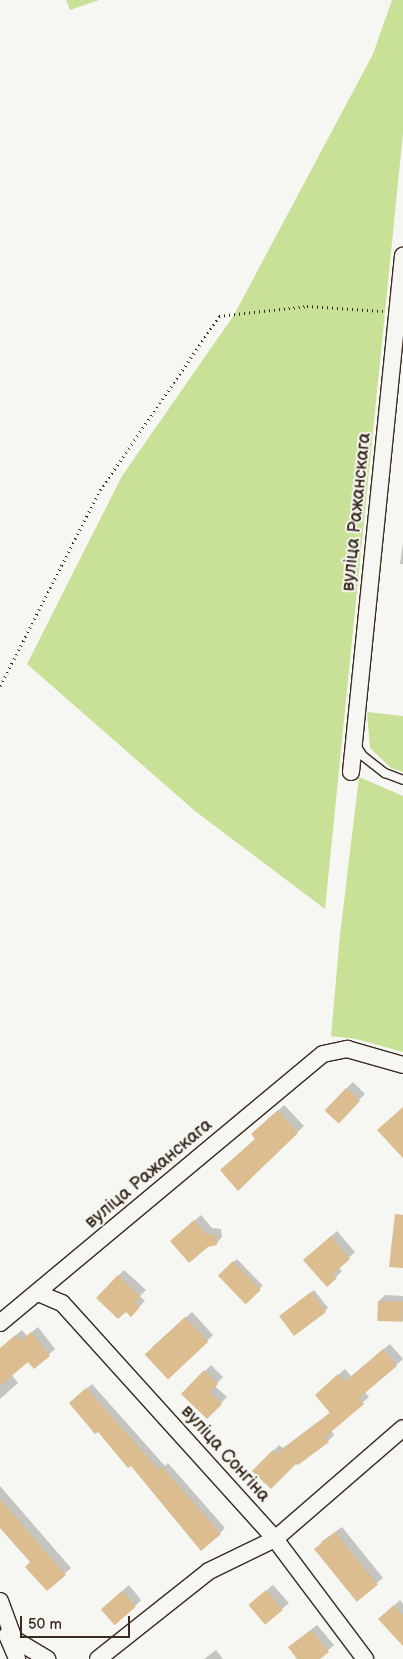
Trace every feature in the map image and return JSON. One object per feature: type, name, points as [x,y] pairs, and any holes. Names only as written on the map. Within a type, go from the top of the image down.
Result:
[{"type":"street","name":"вуліца Ражанскага","points":[[351,772],[403,256]]},
{"type":"street","name":"вуліца Ражанскага","points":[[0,1323],[323,1054],[347,1049],[403,1065]]},
{"type":"street","name":"вуліца Сонгіна","points":[[38,1293],[62,1304],[275,1539],[366,1659]]},
{"type":"street","points":[[98,1659],[209,1571],[275,1539],[403,1428]]},
{"type":"street","points":[[0,1602],[14,1639],[47,1659]]},
{"type":"street","points":[[0,1620],[17,1659]]},
{"type":"lane","points":[[354,742],[363,756],[384,773],[403,780]]},
{"type":"path","points":[[0,686],[100,490],[219,316],[307,306],[397,312]]},
{"type":"green space","points":[[66,0],[99,0],[70,10]]},
{"type":"green space","points":[[392,0],[403,0],[403,133],[325,909],[195,811],[27,664],[122,476],[234,315],[373,54]]},
{"type":"green space","points":[[367,712],[403,716],[403,772],[391,768],[370,748]]},
{"type":"green space","points":[[359,777],[403,796],[403,1052],[356,1039],[331,1036],[340,935]]},
{"type":"building","points":[[346,1088],[360,1101],[339,1124],[325,1111]]},
{"type":"building","points":[[403,1107],[403,1158],[377,1130]]},
{"type":"building","points":[[278,1110],[298,1133],[238,1191],[220,1170],[255,1139],[251,1134]]},
{"type":"building","points":[[395,1214],[403,1215],[403,1268],[389,1267]]},
{"type":"building","points":[[194,1220],[206,1234],[216,1235],[217,1245],[208,1247],[189,1263],[170,1241]]},
{"type":"building","points":[[331,1236],[350,1259],[333,1274],[337,1278],[327,1287],[303,1260]]},
{"type":"building","points":[[233,1261],[261,1290],[246,1304],[218,1276]]},
{"type":"building","points":[[118,1275],[140,1297],[135,1303],[140,1307],[131,1317],[126,1312],[118,1319],[96,1298]]},
{"type":"building","points":[[311,1292],[326,1312],[294,1336],[279,1316]]},
{"type":"building","points":[[378,1301],[403,1302],[402,1322],[377,1321]]},
{"type":"building","points":[[185,1317],[208,1342],[168,1379],[145,1355]]},
{"type":"building","points":[[31,1332],[50,1356],[34,1369],[28,1362],[0,1386],[0,1348],[16,1335],[21,1341]]},
{"type":"building","points":[[383,1349],[397,1366],[359,1398],[364,1404],[325,1437],[329,1442],[298,1465],[296,1464],[271,1489],[252,1471],[273,1450],[276,1454],[330,1413],[315,1395],[338,1374],[345,1382]]},
{"type":"building","points":[[204,1370],[218,1384],[210,1392],[222,1404],[207,1419],[181,1394]]},
{"type":"building","points":[[86,1388],[159,1470],[162,1467],[221,1534],[201,1551],[131,1466],[128,1468],[98,1432],[95,1434],[69,1403]]},
{"type":"building","points":[[0,1499],[66,1575],[47,1591],[25,1567],[30,1562],[0,1528]]},
{"type":"building","points":[[335,1532],[378,1585],[357,1602],[314,1549]]},
{"type":"building","points":[[266,1590],[283,1610],[265,1625],[248,1605]]},
{"type":"building","points":[[122,1591],[136,1607],[115,1625],[101,1609]]},
{"type":"building","points":[[394,1605],[403,1615],[403,1646],[378,1619]]},
{"type":"building","points":[[311,1630],[329,1652],[320,1659],[297,1659],[288,1647]]}]
